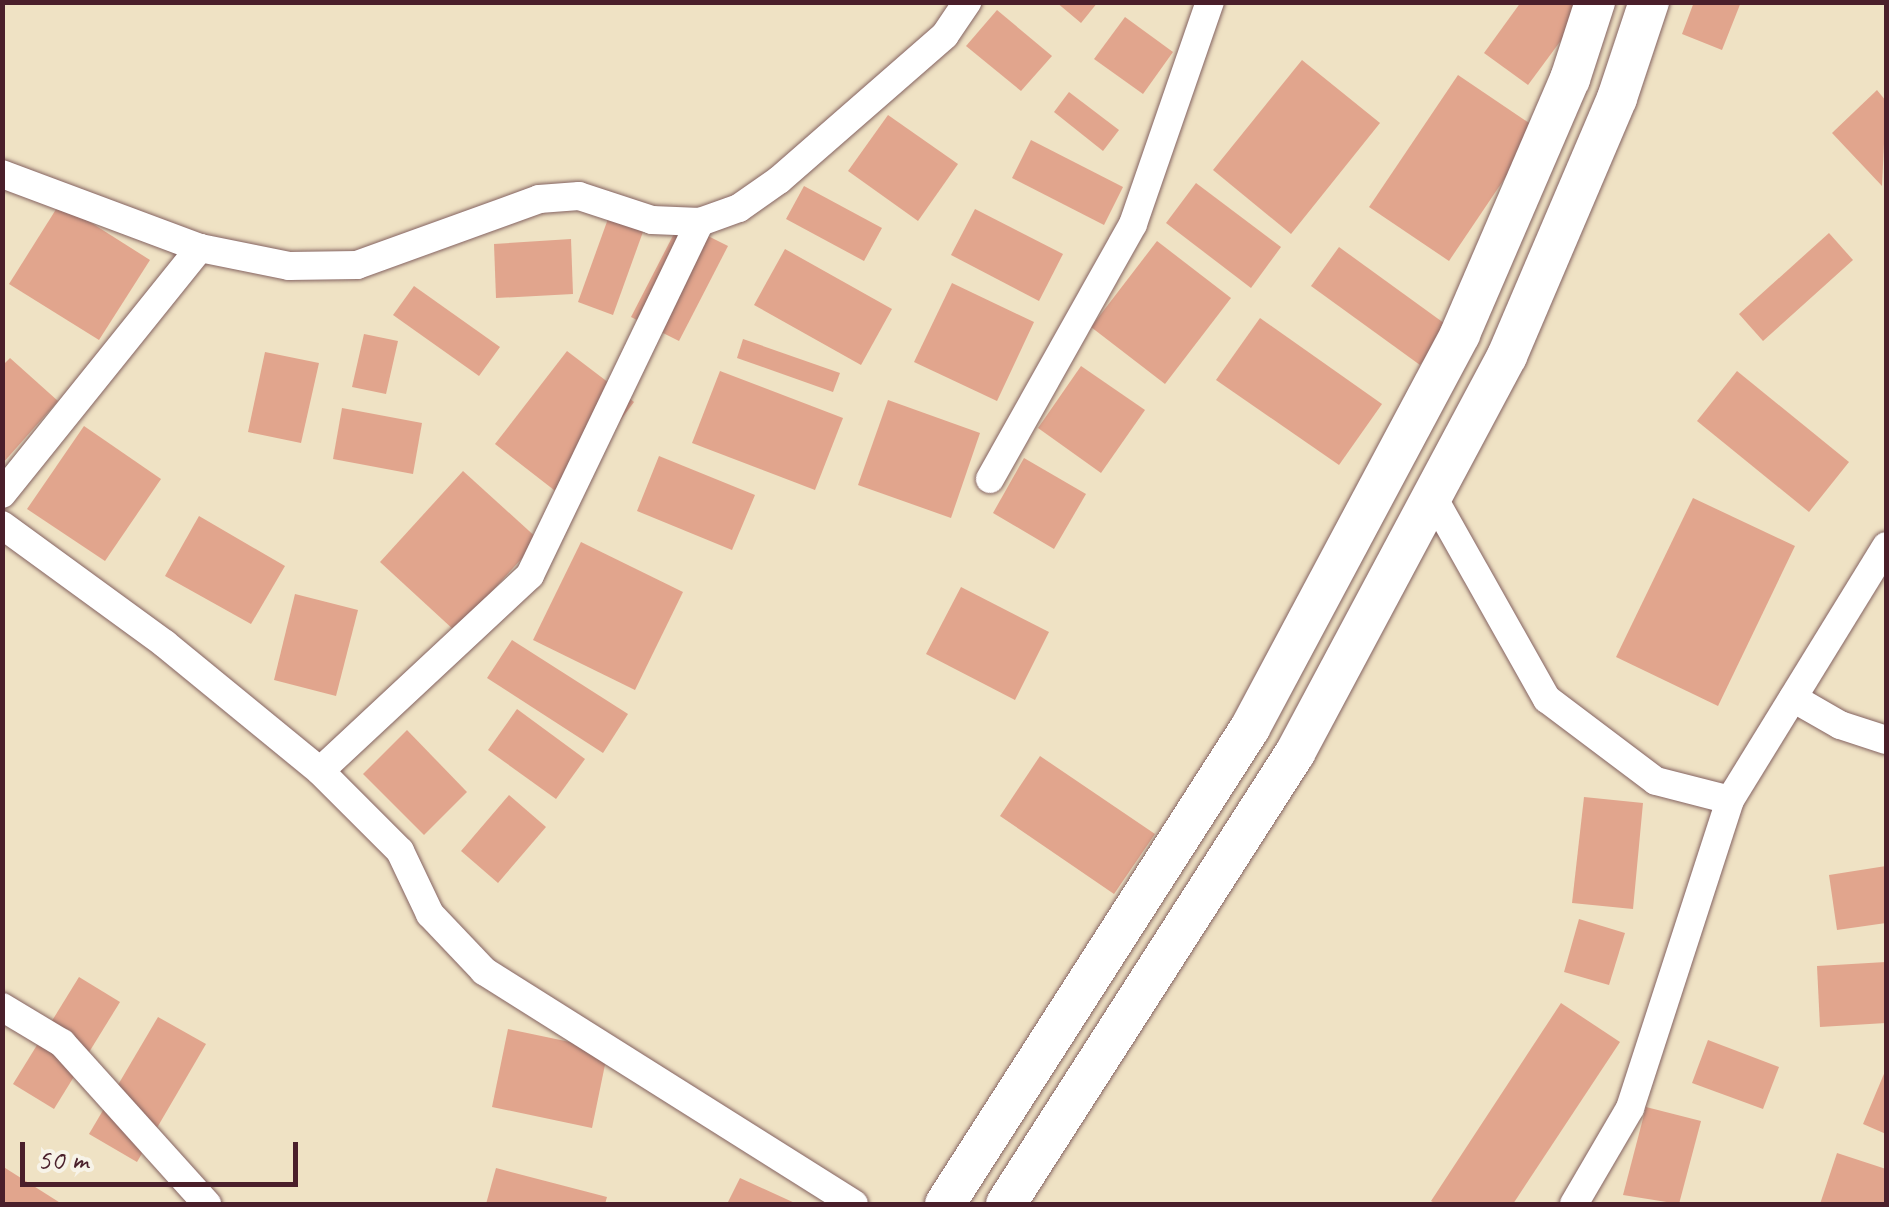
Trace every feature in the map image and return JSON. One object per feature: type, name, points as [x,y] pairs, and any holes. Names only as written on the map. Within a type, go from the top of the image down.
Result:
[{"type":"main road","points":[[945,1204],[1250,728],[1460,334],[1570,79],[1595,2]]},
{"type":"main road","points":[[1006,1204],[1295,753],[1432,497],[1507,356],[1618,98],[1649,2]]},
{"type":"street","points":[[2,174],[200,248],[289,266],[356,266],[539,199],[579,196],[652,220],[700,222],[739,208],[779,180],[945,36],[967,2]]},
{"type":"street","points":[[990,480],[1133,224],[1210,2]]},
{"type":"street","points":[[320,771],[530,574],[700,222]]},
{"type":"street","points":[[2,494],[200,248]]},
{"type":"street","points":[[1432,497],[1548,698],[1656,781],[1730,800]]},
{"type":"street","points":[[2,525],[165,644],[320,771],[400,851],[430,914],[484,971],[854,1204]]},
{"type":"street","points":[[1576,1204],[1630,1108],[1730,800],[1886,546]]},
{"type":"street","points":[[1793,698],[1840,725],[1886,740]]},
{"type":"street","points":[[2,1008],[62,1044],[207,1204]]},
{"type":"building","points":[[1056,2],[1098,2],[1081,23]]},
{"type":"building","points":[[1521,2],[1570,2],[1582,12],[1528,85],[1484,53]]},
{"type":"building","points":[[1694,2],[1741,2],[1722,50],[1682,34]]},
{"type":"building","points":[[997,10],[1052,56],[1021,91],[966,46]]},
{"type":"building","points":[[1125,17],[1173,52],[1143,94],[1094,59]]},
{"type":"building","points":[[1302,60],[1380,123],[1291,234],[1213,170]]},
{"type":"building","points":[[1458,75],[1538,129],[1449,261],[1369,207]]},
{"type":"building","points":[[1877,90],[1886,101],[1882,186],[1832,133]]},
{"type":"building","points":[[1069,92],[1119,130],[1103,151],[1054,112]]},
{"type":"building","points":[[888,115],[958,164],[918,221],[848,171]]},
{"type":"building","points":[[1031,140],[1123,187],[1104,225],[1012,178]]},
{"type":"building","points":[[1196,183],[1281,247],[1251,288],[1166,223]]},
{"type":"building","points":[[804,186],[882,228],[864,261],[786,219]]},
{"type":"building","points":[[60,203],[150,260],[99,340],[9,284]]},
{"type":"building","points":[[975,209],[1063,254],[1039,301],[951,255]]},
{"type":"building","points":[[609,216],[644,229],[613,315],[578,302]]},
{"type":"building","points":[[680,222],[728,246],[679,341],[631,317]]},
{"type":"building","points":[[1829,233],[1853,260],[1763,341],[1739,314]]},
{"type":"building","points":[[571,239],[573,294],[496,298],[494,244]]},
{"type":"building","points":[[1157,241],[1231,298],[1165,384],[1091,327]]},
{"type":"building","points":[[1339,247],[1448,326],[1420,365],[1311,286]]},
{"type":"building","points":[[785,249],[892,309],[861,365],[754,305]]},
{"type":"building","points":[[952,283],[1034,322],[997,401],[914,362]]},
{"type":"building","points":[[414,286],[500,347],[479,376],[393,315]]},
{"type":"building","points":[[1260,318],[1382,404],[1339,465],[1216,380]]},
{"type":"building","points":[[364,334],[398,341],[386,394],[352,387]]},
{"type":"building","points":[[743,339],[840,373],[833,392],[737,358]]},
{"type":"building","points":[[567,351],[634,402],[563,497],[495,444]]},
{"type":"building","points":[[265,352],[319,363],[301,443],[248,432]]},
{"type":"building","points":[[10,358],[58,401],[2,464],[2,366]]},
{"type":"building","points":[[1081,366],[1145,410],[1101,473],[1038,428]]},
{"type":"building","points":[[720,371],[843,418],[815,490],[692,443]]},
{"type":"building","points":[[1737,371],[1849,462],[1809,512],[1697,421]]},
{"type":"building","points":[[888,400],[980,433],[951,518],[858,485]]},
{"type":"building","points":[[342,408],[422,423],[413,474],[333,459]]},
{"type":"building","points":[[84,426],[161,479],[105,561],[27,509]]},
{"type":"building","points":[[659,456],[755,495],[732,550],[637,511]]},
{"type":"building","points":[[1024,458],[1086,494],[1054,549],[993,513]]},
{"type":"building","points":[[463,471],[539,540],[455,631],[380,562]]},
{"type":"building","points":[[1693,498],[1795,546],[1718,706],[1616,657]]},
{"type":"building","points":[[199,516],[285,566],[251,624],[165,576]]},
{"type":"building","points":[[581,542],[683,592],[635,690],[533,640]]},
{"type":"building","points":[[961,587],[1049,632],[1015,700],[926,654]]},
{"type":"building","points":[[295,594],[358,610],[336,696],[274,680]]},
{"type":"building","points":[[512,640],[628,714],[603,753],[487,678]]},
{"type":"building","points":[[517,709],[585,759],[556,799],[488,750]]},
{"type":"building","points":[[407,730],[467,792],[424,835],[363,774]]},
{"type":"building","points":[[1040,756],[1155,834],[1114,894],[1000,816]]},
{"type":"building","points":[[509,795],[546,827],[498,883],[461,851]]},
{"type":"building","points":[[1584,797],[1643,803],[1633,909],[1572,903]]},
{"type":"building","points":[[1886,866],[1886,923],[1837,930],[1829,875]]},
{"type":"building","points":[[1579,919],[1625,933],[1609,985],[1564,972]]},
{"type":"building","points":[[1886,962],[1886,1023],[1820,1027],[1817,966]]},
{"type":"building","points":[[79,977],[120,1002],[54,1109],[13,1084]]},
{"type":"building","points":[[1561,1003],[1620,1042],[1513,1204],[1431,1201]]},
{"type":"building","points":[[158,1017],[206,1044],[137,1162],[89,1134]]},
{"type":"building","points":[[508,1029],[608,1050],[592,1128],[492,1107]]},
{"type":"building","points":[[1708,1040],[1779,1067],[1763,1109],[1692,1083]]},
{"type":"building","points":[[1886,1069],[1886,1134],[1863,1124]]},
{"type":"building","points":[[1646,1107],[1701,1121],[1679,1204],[1623,1195]]},
{"type":"building","points":[[1837,1153],[1886,1169],[1886,1204],[1820,1204]]},
{"type":"building","points":[[2,1166],[62,1204],[2,1204]]},
{"type":"building","points":[[496,1168],[607,1197],[605,1204],[486,1204]]},
{"type":"building","points":[[740,1178],[797,1204],[727,1204]]}]
